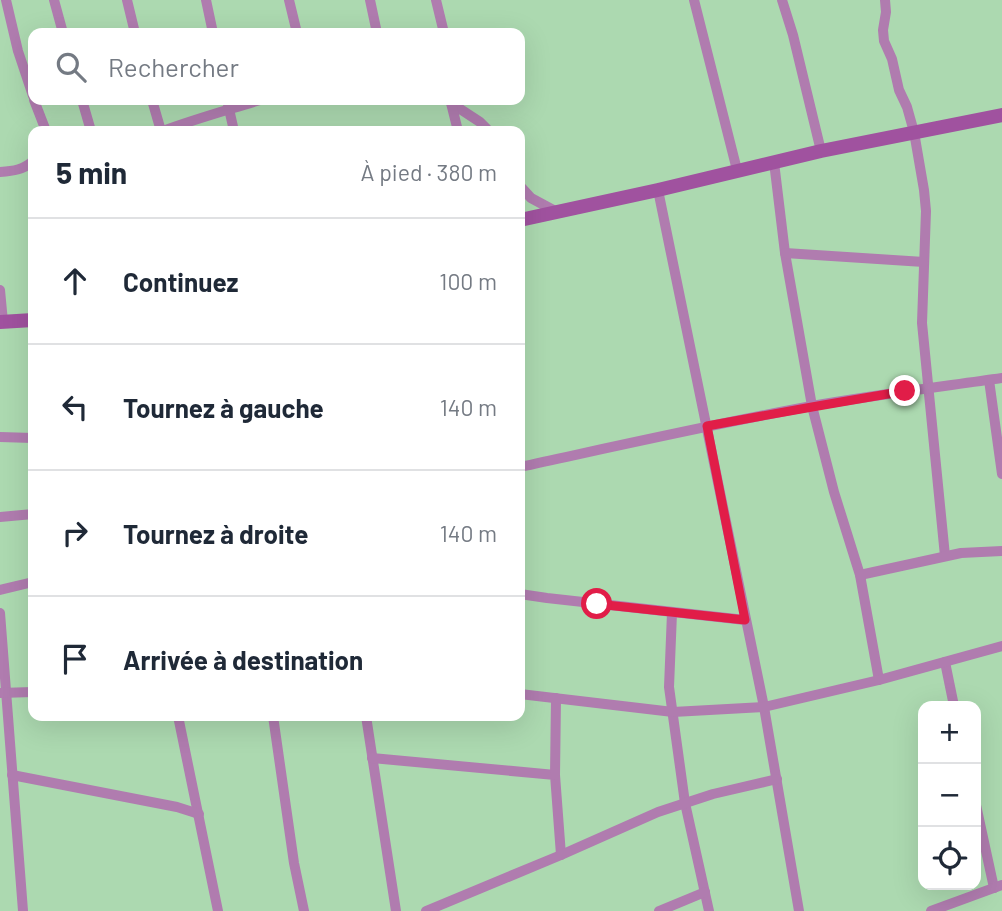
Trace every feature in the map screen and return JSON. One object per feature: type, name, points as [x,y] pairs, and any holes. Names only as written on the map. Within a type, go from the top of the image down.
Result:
[{"type":"street","points":[[54,0],[62,28]]},
{"type":"street","points":[[127,0],[134,28]]},
{"type":"street","points":[[206,0],[212,28]]},
{"type":"street","points":[[289,0],[296,28]]},
{"type":"street","points":[[370,0],[376,28]]},
{"type":"street","points":[[436,0],[443,28]]},
{"type":"street","points":[[694,0],[737,170]]},
{"type":"street","points":[[782,0],[821,151]]},
{"type":"street","points":[[884,0],[884,41],[914,131],[924,190],[926,211],[922,323],[945,556]]},
{"type":"street","points":[[6,1],[28,80]]},
{"type":"street","points":[[37,105],[44,126]]},
{"type":"street","points":[[83,105],[90,126]]},
{"type":"street","points":[[154,105],[160,126]]},
{"type":"street","points":[[176,126],[228,105],[233,126]]},
{"type":"street","points":[[452,105],[457,126]]},
{"type":"street","points":[[455,105],[484,126]]},
{"type":"street","points":[[525,219],[821,151],[1002,115]]},
{"type":"street","points":[[774,162],[785,253],[812,407],[834,492],[860,575],[878,680]]},
{"type":"street","points":[[0,172],[28,166]]},
{"type":"street","points":[[658,190],[764,707],[799,911]]},
{"type":"street","points":[[525,191],[531,198],[557,212]]},
{"type":"street","points":[[785,253],[923,262]]},
{"type":"street","points":[[0,290],[2,322],[28,320]]},
{"type":"street","points":[[525,466],[707,426],[928,387],[1002,378]]},
{"type":"street","points":[[989,380],[1002,474]]},
{"type":"street","points":[[0,437],[28,438]]},
{"type":"street","points":[[0,517],[28,514]]},
{"type":"street","points":[[860,575],[961,553],[1002,551]]},
{"type":"street","points":[[0,590],[28,583]]},
{"type":"street","points":[[525,595],[745,620]]},
{"type":"street","points":[[672,612],[669,687],[685,803],[709,911]]},
{"type":"street","points":[[0,613],[6,763],[12,775],[23,911]]},
{"type":"street","points":[[525,695],[673,712],[764,707],[878,680],[1002,646]]},
{"type":"street","points":[[945,662],[953,701]]},
{"type":"street","points":[[3,693],[28,692]]},
{"type":"street","points":[[556,698],[555,775],[561,855]]},
{"type":"street","points":[[179,721],[218,911]]},
{"type":"street","points":[[274,721],[294,863],[304,911]]},
{"type":"street","points":[[367,721],[396,911]]},
{"type":"street","points":[[372,758],[555,775]]},
{"type":"street","points":[[12,775],[177,807],[199,814]]},
{"type":"street","points":[[426,911],[649,816],[713,794],[777,779]]},
{"type":"street","points":[[931,911],[998,887],[981,824]]},
{"type":"street","points":[[659,911],[705,892]]},
{"type":"route","points":[[597,604],[745,620],[707,426],[905,391]]}]
